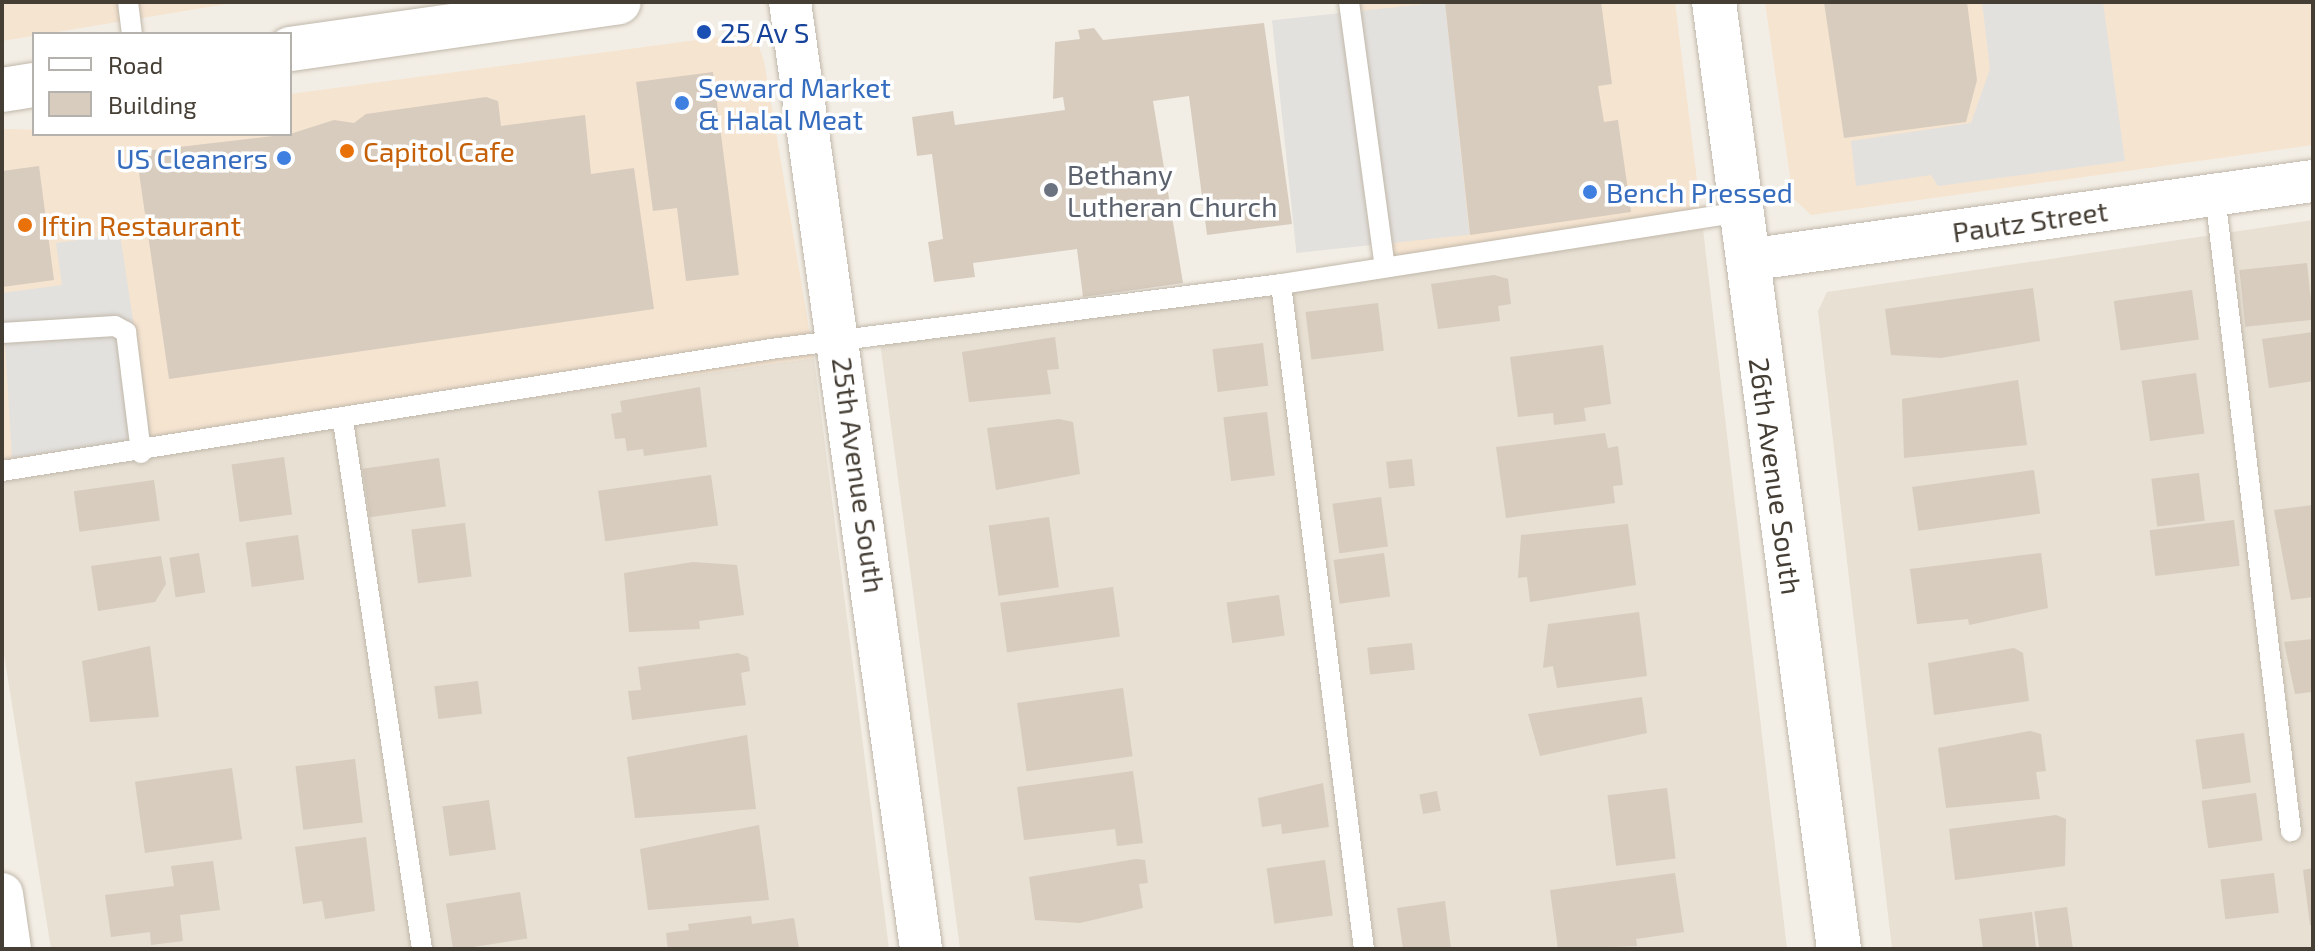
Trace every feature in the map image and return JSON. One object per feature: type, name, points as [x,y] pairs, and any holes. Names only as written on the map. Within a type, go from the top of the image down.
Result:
[{"type":"street","points":[[292,49],[619,2]]},
{"type":"street","name":"25th Avenue South","points":[[790,2],[841,340],[921,949]]},
{"type":"street","name":"26th Avenue South","points":[[1714,2],[1839,949]]},
{"type":"street","points":[[2,90],[32,85]]},
{"type":"street","name":"Pautz Street","points":[[1747,260],[2313,181]]},
{"type":"street","points":[[2,894],[10,949]]},
{"type":"lane","points":[[128,2],[132,32]]},
{"type":"lane","points":[[1349,2],[1385,267]]},
{"type":"lane","points":[[2215,195],[2291,831]]},
{"type":"lane","points":[[2,471],[141,453],[841,340],[1281,284],[1741,212]]},
{"type":"lane","points":[[1281,284],[1364,949]]},
{"type":"lane","points":[[2,333],[115,326],[126,332],[141,453]]},
{"type":"lane","points":[[343,421],[422,949]]},
{"type":"shaded area","points":[[2,2],[239,2],[57,32],[32,32],[32,36],[2,41]]},
{"type":"shaded area","points":[[1338,2],[1675,2],[1703,229],[1376,278]]},
{"type":"shaded area","points":[[1445,2],[1469,235],[1296,253],[1272,20]]},
{"type":"shaded area","points":[[1765,2],[2313,2],[2313,145],[1811,215],[1793,198]]},
{"type":"shaded area","points":[[1982,2],[2103,2],[2125,161],[1938,186],[1931,175],[1856,186],[1851,141],[1971,123],[1990,69]]},
{"type":"shaded area","points":[[742,34],[758,44],[764,61],[814,358],[2,472],[2,129],[32,130],[32,136],[292,136],[292,94]]},
{"type":"shaded area","points":[[2313,220],[2313,949],[1892,949],[1818,311],[1827,292]]},
{"type":"shaded area","points":[[1703,229],[1787,949],[960,949],[880,342]]},
{"type":"shaded area","points":[[120,234],[151,439],[12,458],[2,293],[62,285],[56,243]]},
{"type":"shaded area","points":[[814,358],[889,949],[51,949],[2,642],[2,472]]},
{"type":"building","points":[[1445,2],[1601,2],[1612,84],[1598,86],[1604,122],[1618,120],[1631,212],[1470,235]]},
{"type":"building","points":[[1824,2],[1967,2],[1977,80],[1966,122],[1844,138]]},
{"type":"building","name":"Bethany Lutheran Church","points":[[1264,23],[1292,224],[1207,235],[1189,96],[1153,101],[1183,283],[1083,297],[1077,249],[973,263],[975,277],[934,282],[928,242],[943,239],[932,154],[917,156],[912,117],[953,111],[955,125],[1065,110],[1063,97],[1053,99],[1055,42],[1080,39],[1078,30],[1094,28],[1103,40]]},
{"type":"building","points":[[713,72],[739,275],[686,281],[677,208],[653,211],[636,82]]},
{"type":"building","points":[[486,97],[498,101],[501,126],[585,115],[591,174],[634,168],[654,309],[169,379],[136,152],[292,136],[292,133],[334,120],[354,123],[366,114]]},
{"type":"building","name":"Iftin Restaurant","points":[[39,166],[54,280],[2,287],[2,171]]},
{"type":"building","points":[[2307,263],[2313,320],[2245,327],[2239,270]]},
{"type":"building","points":[[1494,275],[1508,279],[1511,304],[1498,306],[1500,321],[1438,329],[1431,284]]},
{"type":"building","points":[[2033,288],[2040,341],[1941,358],[1891,355],[1885,309]]},
{"type":"building","points":[[2192,290],[2199,340],[2121,351],[2114,301]]},
{"type":"building","points":[[1378,303],[1384,351],[1311,360],[1306,312]]},
{"type":"building","points":[[2313,332],[2313,381],[2269,388],[2262,339]]},
{"type":"building","points":[[1055,337],[1059,369],[1047,370],[1051,394],[969,402],[962,352]]},
{"type":"building","points":[[1263,343],[1268,386],[1218,392],[1212,349]]},
{"type":"building","points":[[1603,345],[1611,404],[1584,408],[1586,421],[1554,425],[1553,413],[1518,417],[1510,357]]},
{"type":"building","points":[[2196,373],[2204,433],[2150,441],[2142,381]]},
{"type":"building","points":[[2018,380],[2027,445],[1904,458],[1902,399]]},
{"type":"building","points":[[700,387],[707,447],[644,456],[643,449],[627,451],[625,438],[615,439],[611,414],[622,412],[620,401]]},
{"type":"building","points":[[1267,412],[1275,476],[1231,481],[1223,417]]},
{"type":"building","points":[[1059,419],[1073,422],[1080,474],[996,490],[987,428]]},
{"type":"building","points":[[1605,433],[1608,448],[1618,446],[1623,485],[1613,486],[1615,503],[1506,518],[1496,447]]},
{"type":"building","points":[[284,457],[292,514],[240,522],[232,464]]},
{"type":"building","points":[[439,458],[446,507],[370,517],[363,469]]},
{"type":"building","points":[[1412,459],[1415,486],[1389,489],[1386,462]]},
{"type":"building","points":[[2034,470],[2040,514],[1918,531],[1912,487]]},
{"type":"building","points":[[2199,473],[2205,521],[2157,526],[2151,479]]},
{"type":"building","points":[[711,475],[718,526],[605,541],[598,491]]},
{"type":"building","points":[[154,480],[160,521],[79,532],[74,491]]},
{"type":"building","points":[[1381,497],[1388,547],[1339,553],[1332,504]]},
{"type":"building","points":[[2313,505],[2313,597],[2291,600],[2274,510]]},
{"type":"building","points":[[1049,517],[1059,587],[998,596],[989,525]]},
{"type":"building","points":[[2234,520],[2240,566],[2155,576],[2150,530]]},
{"type":"building","points":[[465,523],[472,577],[418,583],[411,530]]},
{"type":"building","points":[[1628,524],[1636,585],[1530,602],[1527,577],[1518,578],[1521,535]]},
{"type":"building","points":[[298,535],[304,580],[252,587],[246,542]]},
{"type":"building","points":[[199,553],[205,593],[176,597],[169,558]]},
{"type":"building","points":[[1384,553],[1390,597],[1340,604],[1333,560]]},
{"type":"building","points":[[2041,553],[2048,608],[1969,625],[1968,619],[1917,624],[1910,569]]},
{"type":"building","points":[[161,556],[166,584],[155,602],[98,611],[91,566]]},
{"type":"building","points":[[693,562],[737,565],[744,615],[699,621],[700,629],[629,632],[624,573]]},
{"type":"building","points":[[1113,587],[1120,637],[1007,652],[1000,603]]},
{"type":"building","points":[[1279,595],[1285,636],[1232,643],[1227,602]]},
{"type":"building","points":[[1639,612],[1647,676],[1557,688],[1553,666],[1543,668],[1548,624]]},
{"type":"building","points":[[2313,639],[2312,692],[2295,694],[2284,642]]},
{"type":"building","points":[[1412,643],[1415,670],[1370,675],[1367,648]]},
{"type":"building","points":[[150,646],[159,717],[90,722],[82,661]]},
{"type":"building","points":[[2014,648],[2023,653],[2029,701],[1934,715],[1928,663]]},
{"type":"building","points":[[738,653],[748,657],[750,671],[741,673],[746,705],[632,720],[628,691],[641,690],[638,667]]},
{"type":"building","points":[[478,681],[482,714],[438,719],[434,686]]},
{"type":"building","points":[[1123,688],[1133,756],[1027,771],[1017,703]]},
{"type":"building","points":[[1642,697],[1647,733],[1540,756],[1528,714]]},
{"type":"building","points":[[2030,731],[2041,734],[2046,771],[2036,772],[2040,799],[1946,808],[1938,748]]},
{"type":"building","points":[[2244,733],[2251,783],[2202,789],[2195,740]]},
{"type":"building","points":[[747,735],[756,809],[635,818],[627,757]]},
{"type":"building","points":[[355,759],[363,823],[303,830],[295,766]]},
{"type":"building","points":[[232,768],[242,839],[145,853],[135,782]]},
{"type":"building","points":[[1133,771],[1143,843],[1117,846],[1115,829],[1024,840],[1017,787]]},
{"type":"building","points":[[1323,783],[1329,827],[1282,834],[1281,824],[1262,827],[1258,798]]},
{"type":"building","points":[[1667,788],[1676,858],[1616,866],[1607,795]]},
{"type":"building","points":[[1437,791],[1441,811],[1423,814],[1419,794]]},
{"type":"building","points":[[2256,793],[2263,841],[2208,848],[2202,801]]},
{"type":"building","points":[[489,800],[496,850],[449,856],[442,807]]},
{"type":"building","points":[[2056,815],[2066,819],[2065,866],[1955,880],[1949,829]]},
{"type":"building","points":[[759,825],[769,900],[648,910],[640,849]]},
{"type":"building","points":[[366,837],[375,911],[325,919],[322,901],[303,904],[295,847]]},
{"type":"building","points":[[1145,860],[1148,883],[1139,884],[1143,908],[1080,923],[1035,920],[1029,877]]},
{"type":"building","points":[[1325,860],[1333,915],[1274,924],[1267,868]]},
{"type":"building","points":[[213,861],[220,910],[180,915],[183,941],[151,945],[150,932],[111,937],[105,895],[174,886],[171,866]]},
{"type":"building","points":[[2313,868],[2313,925],[2310,925],[2303,870]]},
{"type":"building","points":[[1675,873],[1684,932],[1636,939],[1637,946],[1558,949],[1550,890]]},
{"type":"building","points":[[2274,873],[2279,913],[2225,919],[2220,880]]},
{"type":"building","points":[[520,892],[527,938],[453,949],[446,904]]},
{"type":"building","points":[[1445,901],[1451,949],[1403,949],[1397,908]]},
{"type":"building","points":[[2067,907],[2073,949],[2040,949],[2034,912]]},
{"type":"building","points":[[2032,912],[2036,949],[1983,949],[1979,919]]},
{"type":"building","points":[[751,916],[752,924],[794,918],[799,949],[668,949],[666,933],[689,930],[688,924]]},
{"type":"place","name":"25 Av S","points":[[704,32]]},
{"type":"place","name":"Seward Market & Halal Meat","points":[[682,103]]},
{"type":"place","name":"Capitol Cafe","points":[[347,151]]},
{"type":"place","name":"US Cleaners","points":[[284,158]]},
{"type":"place","name":"Bethany Lutheran Church","points":[[1051,190]]},
{"type":"place","name":"Bench Pressed","points":[[1590,192]]},
{"type":"place","name":"Iftin Restaurant","points":[[25,225]]}]
